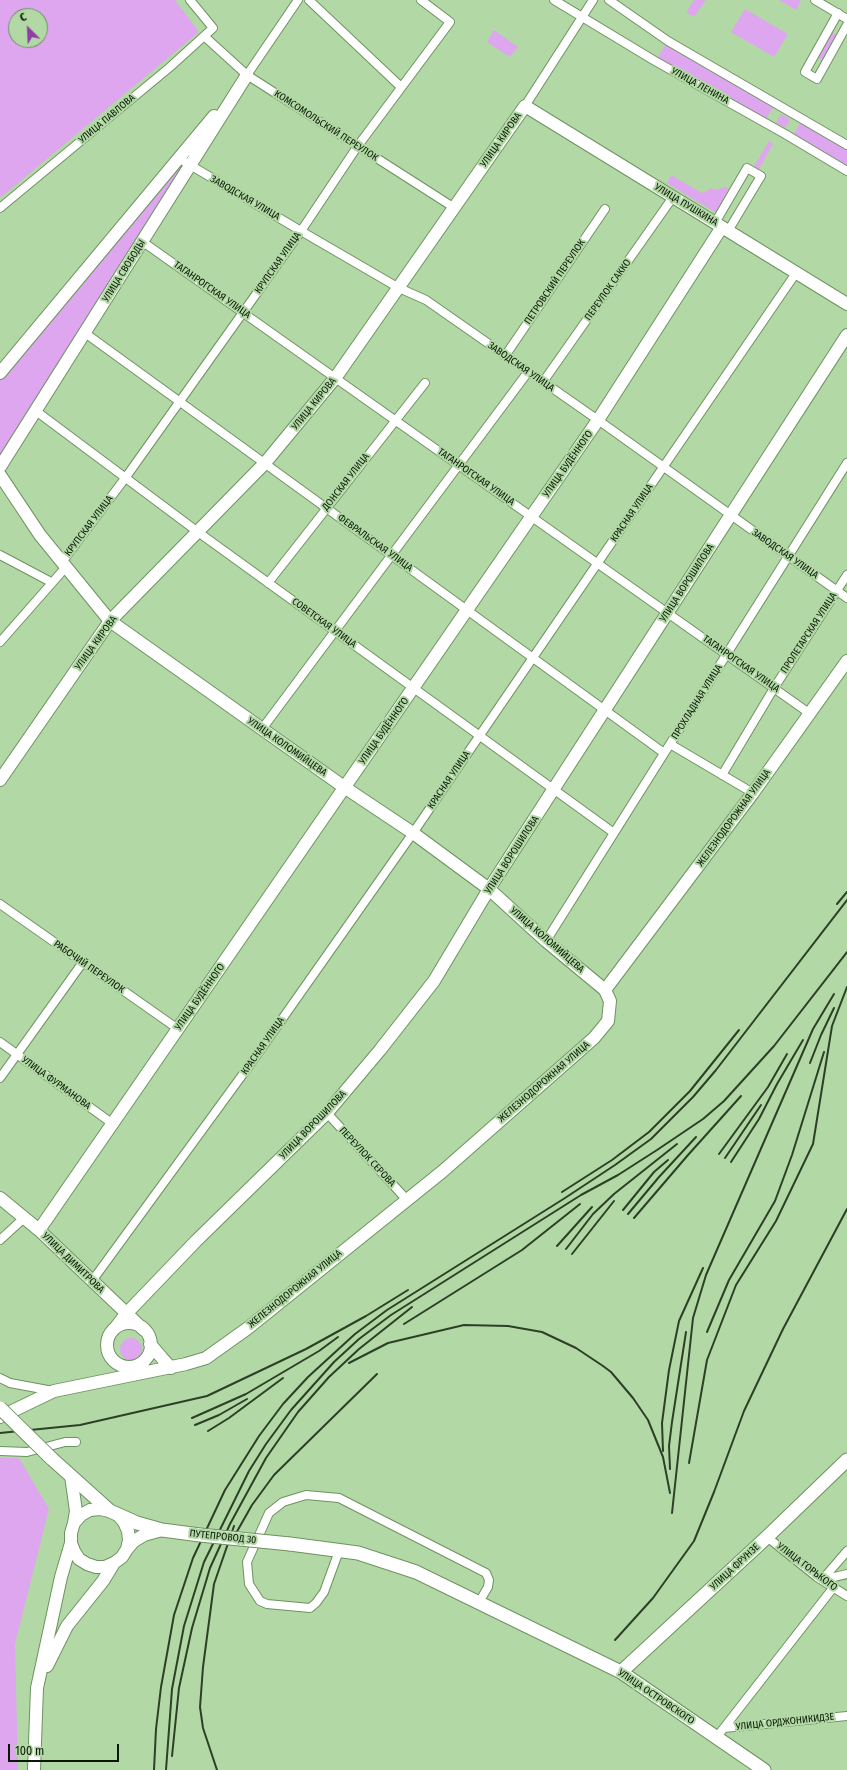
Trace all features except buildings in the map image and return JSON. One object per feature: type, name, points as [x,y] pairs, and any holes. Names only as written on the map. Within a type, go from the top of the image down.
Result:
[{"type":"main road","name":"ПУТЕПРОВОД 30","points":[[0,1408],[51,1458],[114,1513],[137,1523],[162,1530],[358,1553],[416,1572],[478,1602]]},
{"type":"main road","name":"УЛИЦА ФРУНЗЕ","points":[[621,1672],[767,1537],[847,1460]]},
{"type":"main road","name":"УЛИЦА ОСТРОВСКОГО","points":[[478,1602],[621,1672],[720,1733],[764,1770]]},
{"type":"street","name":"УЛИЦА ПАВЛОВА","points":[[0,208],[170,67],[213,28],[190,0]]},
{"type":"street","name":"УЛИЦА СВОБОДЫ","points":[[0,467],[248,75],[298,0]]},
{"type":"street","points":[[309,0],[402,87]]},
{"type":"street","name":"КРУПСКАЯ УЛИЦА","points":[[0,642],[51,582],[301,231],[357,147],[450,22],[421,0]]},
{"type":"street","name":"УЛИЦА ЛЕНИНА","points":[[554,0],[847,171]]},
{"type":"street","name":"УЛИЦА КИРОВА","points":[[0,780],[110,621],[265,463],[336,377],[525,106],[593,0]]},
{"type":"street","points":[[609,0],[668,41],[847,145]]},
{"type":"street","points":[[815,0],[847,19]]},
{"type":"street","points":[[838,13],[805,72],[817,79],[847,25]]},
{"type":"street","name":"КОМСОМОЛЬСКИЙ ПЕРЕУЛОК","points":[[204,36],[248,75],[453,208]]},
{"type":"street","name":"УЛИЦА СВОБОДЫ","points":[[0,373],[180,159],[248,75]]},
{"type":"street","name":"УЛИЦА ПУШКИНА","points":[[525,106],[847,304]]},
{"type":"street","name":"ЗАВОДСКАЯ УЛИЦА","points":[[180,159],[399,288],[426,300],[504,356],[598,420],[663,468],[847,598]]},
{"type":"street","name":"УЛИЦА БУДЁННОГО","points":[[39,1230],[598,420],[722,227],[761,176],[746,168],[722,227]]},
{"type":"street","name":"ПЕРЕУЛОК САККО","points":[[543,382],[673,197]]},
{"type":"street","name":"ПЕТРОВСКИЙ ПЕРЕУЛОК","points":[[504,356],[605,209]]},
{"type":"street","name":"ТАГАНРОГСКАЯ УЛИЦА","points":[[143,242],[396,419],[809,713]]},
{"type":"street","name":"КРАСНАЯ УЛИЦА","points":[[92,1281],[254,1059],[413,833],[796,272]]},
{"type":"street","name":"ФЕВРАЛЬСКАЯ УЛИЦА","points":[[85,333],[664,754]]},
{"type":"street","name":"УЛИЦА ВОРОШИЛОВА","points":[[116,1327],[126,1314],[196,1241],[326,1113],[380,1050],[434,981],[489,889],[847,335]]},
{"type":"street","points":[[262,729],[528,372]]},
{"type":"street","name":"ДОНСКАЯ УЛИЦА","points":[[268,583],[425,383]]},
{"type":"street","name":"СОВЕТСКАЯ УЛИЦА","points":[[36,411],[198,532],[614,833]]},
{"type":"street","name":"ПРОХЛАДНАЯ УЛИЦА","points":[[546,941],[847,463]]},
{"type":"street","name":"УЛИЦА КОЛОМИЙЦЕВА","points":[[0,475],[40,535],[110,621],[344,788],[413,833],[489,889],[546,941],[605,990]]},
{"type":"street","points":[[0,555],[51,582]]},
{"type":"street","name":"ПРОЛЕТАРСКАЯ УЛИЦА","points":[[722,775],[774,688],[847,575]]},
{"type":"street","name":"ЖЕЛЕЗНОДОРОЖНАЯ УЛИЦА","points":[[0,1417],[4,1417],[54,1391],[171,1368],[206,1358],[248,1328],[443,1171],[594,1038],[608,1022],[610,1001],[605,990],[754,793],[847,661]]},
{"type":"street","points":[[670,744],[754,793]]},
{"type":"street","name":"РАБОЧИЙ ПЕРЕУЛОК","points":[[0,904],[178,1029]]},
{"type":"street","points":[[0,1078],[83,962]]},
{"type":"street","name":"УЛИЦА ФУРМАНОВА","points":[[0,1042],[113,1124]]},
{"type":"street","name":"ПЕРЕУЛОК СЕРОВА","points":[[326,1113],[407,1200]]},
{"type":"street","name":"УЛИЦА ДИМИТРОВА","points":[[0,1198],[39,1230],[144,1330]]},
{"type":"street","points":[[0,1240],[24,1218]]},
{"type":"street","points":[[116,1379],[137,1365],[146,1358],[150,1351],[148,1336],[144,1330],[131,1324],[123,1324],[116,1327],[111,1332],[108,1339],[107,1347],[113,1360],[119,1365],[126,1367],[137,1365],[171,1368]]},
{"type":"street","points":[[150,1344],[171,1368]]},
{"type":"street","points":[[0,1378],[10,1383],[54,1391]]},
{"type":"street","points":[[0,1451],[27,1452],[65,1442],[76,1442]]},
{"type":"street","points":[[34,1770],[37,1688],[61,1577],[71,1543],[71,1533],[76,1511],[71,1476]]},
{"type":"street","points":[[340,1551],[324,1592],[316,1603],[310,1608],[267,1604],[260,1600],[248,1584],[247,1562],[269,1513],[283,1502],[306,1495],[339,1498],[486,1573],[489,1580],[488,1587],[478,1602]]},
{"type":"street","points":[[74,1523],[81,1515],[90,1510],[100,1509],[114,1513],[124,1522],[128,1531],[129,1540],[127,1549]]},
{"type":"street","points":[[37,1688],[54,1649],[67,1626],[103,1581],[114,1564],[122,1557],[134,1541],[144,1535],[162,1530]]},
{"type":"street","name":"УЛИЦА ГОРЬКОГО","points":[[767,1537],[822,1580],[847,1596]]},
{"type":"street","points":[[71,1543],[79,1559],[87,1564],[96,1567],[105,1567],[114,1564]]},
{"type":"street","points":[[822,1580],[847,1551]]},
{"type":"street","points":[[822,1580],[847,1574]]},
{"type":"street","points":[[720,1733],[833,1588]]},
{"type":"street","name":"УЛИЦА ОРДЖОНИКИДЗЕ","points":[[720,1733],[847,1716]]},
{"type":"shaded area","points":[[0,0],[175,0],[199,32],[0,198]]},
{"type":"shaded area","points":[[694,0],[706,0],[694,17],[686,12]]},
{"type":"shaded area","points":[[779,0],[799,0],[801,1],[796,10]]},
{"type":"shaded area","points":[[745,9],[788,34],[774,57],[731,32]]},
{"type":"shaded area","points":[[494,30],[518,47],[510,57],[487,42]]},
{"type":"shaded area","points":[[832,32],[837,35],[823,60],[818,58]]},
{"type":"shaded area","points":[[668,41],[774,106],[764,122],[681,71],[655,61]]},
{"type":"shaded area","points":[[781,114],[790,119],[785,128],[776,123]]},
{"type":"shaded area","points":[[801,121],[847,148],[847,169],[792,137]]},
{"type":"shaded area","points":[[769,141],[773,144],[758,171],[753,168]]},
{"type":"shaded area","points":[[180,159],[190,166],[0,467],[0,373]]},
{"type":"shaded area","points":[[671,175],[702,193],[712,188],[715,190],[725,187],[729,189],[716,213],[667,183]]},
{"type":"shaded area","points":[[131,1338],[139,1341],[142,1349],[139,1357],[131,1360],[123,1357],[120,1349],[123,1341]]},
{"type":"shaded area","points":[[0,1458],[19,1458],[49,1509],[15,1644],[18,1770],[0,1770]]},
{"type":"railway","points":[[837,904],[847,892]]},
{"type":"railway","points":[[154,1770],[156,1729],[161,1687],[174,1615],[193,1558],[225,1490],[259,1436],[283,1404],[308,1377],[355,1334],[387,1310],[565,1198],[651,1139],[693,1097],[716,1070],[847,900]]},
{"type":"railway","points":[[166,1770],[172,1689],[184,1626],[204,1562],[249,1471],[266,1444],[291,1410],[334,1362],[359,1339],[391,1315],[581,1195],[618,1175],[703,1119],[724,1101],[774,1046],[847,952]]},
{"type":"railway","points":[[689,1463],[707,1360],[736,1285],[776,1221],[813,1144],[832,1026],[847,987]]},
{"type":"railway","points":[[672,1513],[693,1318],[706,1275],[813,1029],[834,994]]},
{"type":"railway","points":[[810,1063],[834,1008]]},
{"type":"railway","points":[[562,1192],[612,1160],[649,1132],[690,1091],[739,1030]]},
{"type":"railway","points":[[731,1162],[759,1119],[777,1084],[803,1040]]},
{"type":"railway","points":[[707,1332],[729,1280],[775,1201],[792,1155],[824,1052]]},
{"type":"railway","points":[[719,1154],[768,1087],[787,1054]]},
{"type":"railway","points":[[634,1218],[741,1096]]},
{"type":"railway","points":[[725,1158],[761,1105]]},
{"type":"railway","points":[[628,1214],[659,1177],[696,1137]]},
{"type":"railway","points":[[566,1249],[593,1214],[614,1194],[677,1144]]},
{"type":"railway","points":[[623,1210],[654,1172],[668,1160]]},
{"type":"railway","points":[[572,1254],[614,1201]]},
{"type":"railway","points":[[404,1324],[522,1250],[580,1204]]},
{"type":"railway","points":[[557,1246],[592,1207]]},
{"type":"railway","points":[[615,1640],[653,1598],[694,1541],[744,1411],[783,1329],[847,1209]]},
{"type":"railway","points":[[663,1451],[662,1423],[669,1370],[679,1321],[703,1268]]},
{"type":"railway","points":[[0,1433],[80,1425],[207,1396],[306,1349],[366,1316],[408,1290]]},
{"type":"railway","points":[[172,1756],[179,1688],[192,1628],[210,1568],[230,1524],[266,1458],[298,1412],[329,1377],[359,1349],[412,1307]]},
{"type":"railway","points":[[349,1363],[388,1343],[464,1325],[508,1326],[542,1332],[576,1348],[603,1366],[611,1372],[633,1398],[648,1420],[663,1457],[670,1493]]},
{"type":"railway","points":[[670,1469],[669,1446],[686,1332]]},
{"type":"railway","points":[[192,1418],[246,1394],[319,1351],[338,1337]]},
{"type":"railway","points":[[235,1535],[252,1505],[274,1475],[377,1374]]},
{"type":"railway","points":[[208,1431],[229,1418],[283,1378]]},
{"type":"railway","points":[[195,1425],[219,1415],[247,1399]]},
{"type":"railway","points":[[217,1770],[203,1728],[200,1707],[203,1667],[214,1584],[234,1526]]}]
